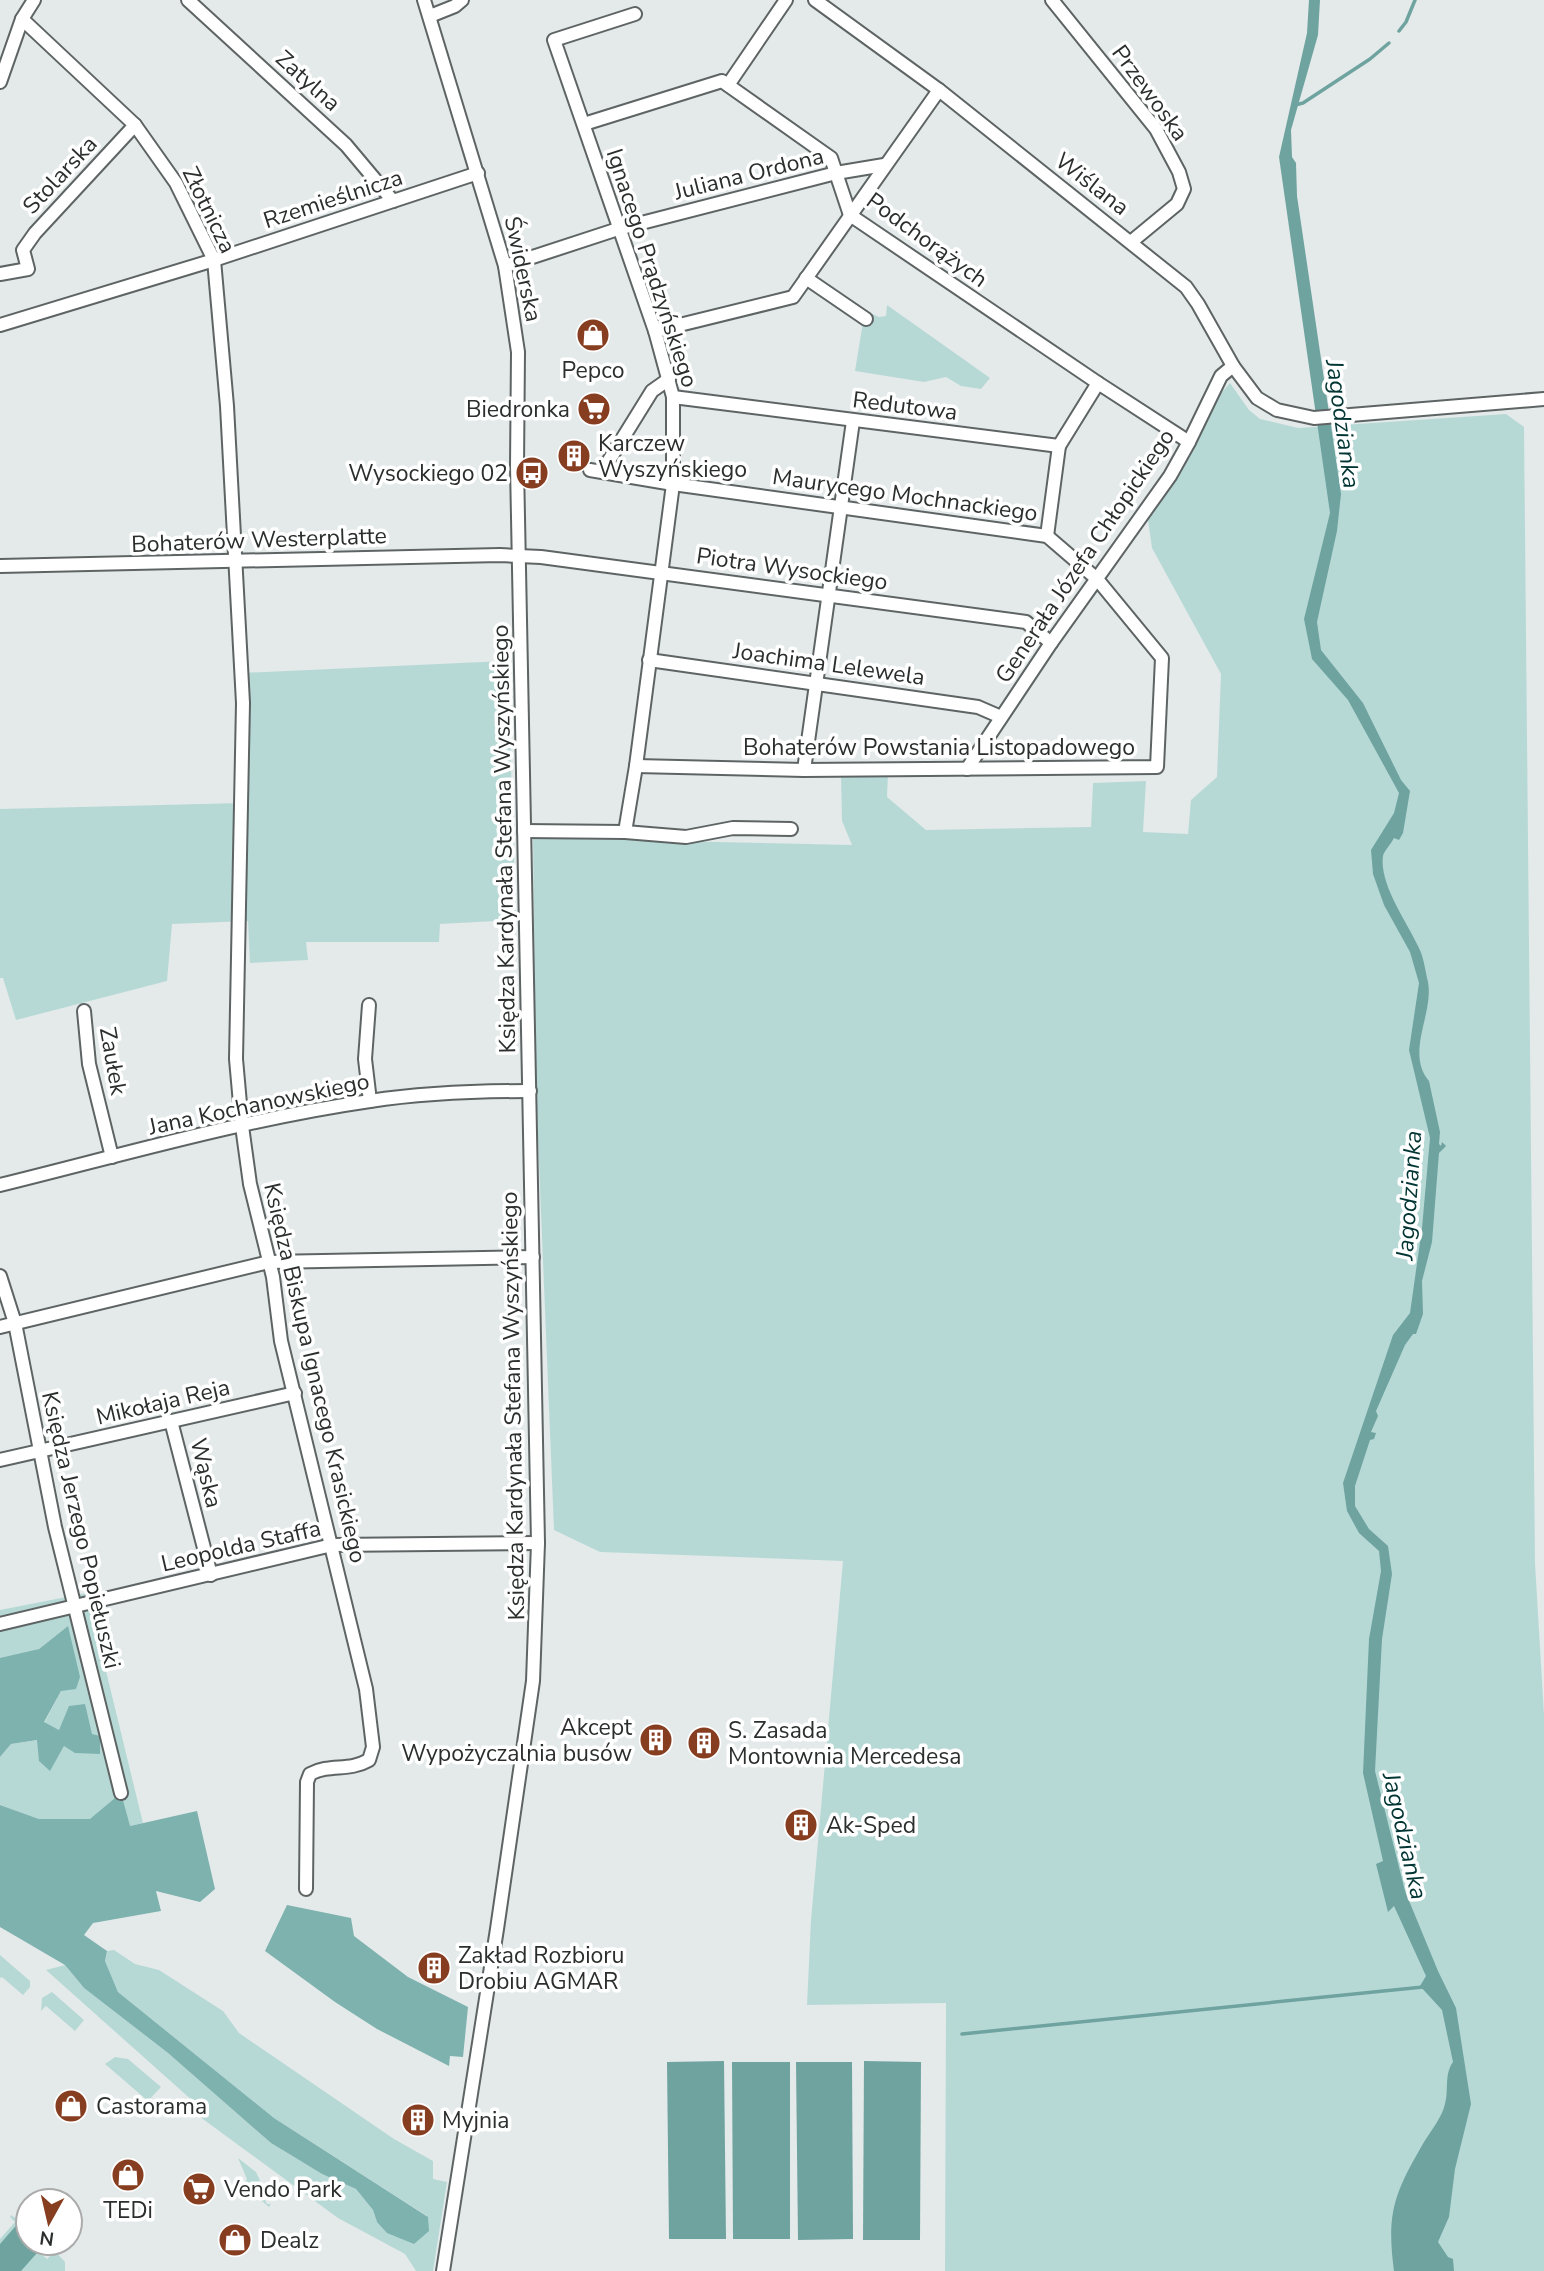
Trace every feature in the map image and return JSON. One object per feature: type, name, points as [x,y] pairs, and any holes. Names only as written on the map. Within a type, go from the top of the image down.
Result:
[{"type":"street","points":[[0,82],[22,19],[34,0]]},
{"type":"street","name":"Zatylna","points":[[188,0],[346,145],[393,201]]},
{"type":"street","name":"Świderska","points":[[425,0],[505,266],[517,352],[519,556]]},
{"type":"street","points":[[430,16],[463,0]]},
{"type":"street","points":[[584,124],[722,80],[728,85],[786,0]]},
{"type":"street","name":"Wiślana","points":[[815,0],[939,90],[1176,278],[1192,294],[1249,390],[1265,405],[1288,414],[1314,418],[1544,399]]},
{"type":"street","name":"Przewoska","points":[[1052,0],[1156,129],[1179,172],[1184,189],[1177,204],[1131,243]]},
{"type":"street","name":"Ignacego Prądzyńskiego","points":[[625,832],[673,484],[673,397],[655,331],[554,40],[635,14]]},
{"type":"street","name":"Złotnicza","points":[[22,19],[135,125],[176,183],[214,260],[227,406],[235,562]]},
{"type":"street","name":"Podchorążych","points":[[728,85],[831,158],[850,215],[1189,442]]},
{"type":"street","points":[[655,331],[793,297],[939,90]]},
{"type":"street","name":"Stolarska","points":[[0,274],[28,269],[23,250],[35,233],[135,125]]},
{"type":"street","name":"Juliana Ordona","points":[[505,266],[618,229],[836,173],[884,165]]},
{"type":"street","name":"Rzemieślnicza","points":[[0,325],[214,260],[478,173]]},
{"type":"street","points":[[806,278],[866,319]]},
{"type":"street","name":"Generała Józefa Chłopickiego","points":[[967,769],[1051,643],[1170,476],[1221,376],[1233,366]]},
{"type":"street","points":[[609,472],[608,462],[652,391],[670,379]]},
{"type":"street","points":[[1047,536],[1059,446],[1098,383]]},
{"type":"street","name":"Redutowa","points":[[673,397],[1059,446]]},
{"type":"street","points":[[804,771],[853,421]]},
{"type":"street","name":"Maurycego Mochnackiego","points":[[590,470],[1047,536],[1097,579]]},
{"type":"street","name":"Bohaterów Westerplatte","points":[[0,566],[519,556]]},
{"type":"street","name":"Piotra Wysockiego","points":[[519,556],[1026,622],[1051,643]]},
{"type":"street","name":"Księdza Kardynała Stefana Wyszyńskiego","points":[[443,2271],[533,1681],[538,1543],[519,556]]},
{"type":"street","name":"Księdza Biskupa Ignacego Krasickiego","points":[[235,562],[243,703],[236,1059],[242,1126],[250,1184],[269,1262],[281,1341],[366,1689],[373,1747],[369,1760],[356,1768],[321,1768],[310,1774],[307,1782],[306,1889]]},
{"type":"street","name":"Bohaterów Powstania Listopadowego","points":[[636,766],[804,771],[1157,767],[1162,658],[1097,579]]},
{"type":"street","name":"Joachima Lelewela","points":[[649,660],[978,707],[1001,717]]},
{"type":"street","points":[[524,831],[625,832],[685,837],[733,828],[791,829]]},
{"type":"street","points":[[369,1005],[365,1059],[370,1101]]},
{"type":"street","name":"Zaułek","points":[[84,1012],[89,1064],[111,1157]]},
{"type":"street","name":"Jana Kochanowskiego","points":[[0,1185],[242,1126],[370,1101],[472,1091],[530,1091]]},
{"type":"street","points":[[0,1326],[269,1262],[533,1257]]},
{"type":"street","name":"Księdza Jerzego Popiełuszki","points":[[0,1276],[15,1323],[55,1527],[121,1793]]},
{"type":"street","name":"Mikołaja Reja","points":[[0,1460],[295,1393]]},
{"type":"street","name":"Wąska","points":[[171,1422],[211,1575]]},
{"type":"street","name":"Leopolda Staffa","points":[[0,1624],[332,1545],[538,1543]]},
{"type":"shaded area","points":[[1309,0],[1320,0],[1318,35],[1291,130],[1292,157],[1296,163],[1297,196],[1341,494],[1337,531],[1317,622],[1321,650],[1363,703],[1401,780],[1410,791],[1403,833],[1399,840],[1394,838],[1385,852],[1383,867],[1389,890],[1420,950],[1424,964],[1429,994],[1420,1058],[1422,1070],[1429,1081],[1440,1132],[1439,1144],[1441,1146],[1442,1142],[1446,1146],[1439,1153],[1432,1242],[1422,1281],[1423,1314],[1416,1334],[1413,1334],[1405,1345],[1376,1411],[1378,1416],[1371,1432],[1376,1433],[1374,1439],[1370,1440],[1355,1486],[1355,1506],[1369,1529],[1388,1546],[1392,1574],[1382,1639],[1375,1771],[1405,1891],[1456,2008],[1471,2104],[1455,2169],[1449,2217],[1438,2242],[1448,2257],[1453,2259],[1454,2271],[1394,2271],[1392,2251],[1392,2217],[1395,2203],[1406,2175],[1444,2109],[1453,2062],[1442,2010],[1420,1986],[1426,1976],[1394,1906],[1388,1912],[1376,1864],[1383,1861],[1363,1773],[1369,1639],[1381,1571],[1379,1551],[1359,1533],[1347,1511],[1343,1483],[1393,1335],[1410,1313],[1422,1228],[1430,1138],[1409,1050],[1419,983],[1410,952],[1384,905],[1373,874],[1371,850],[1394,813],[1399,793],[1348,700],[1312,659],[1304,619],[1330,513],[1279,157],[1307,33]]},
{"type":"shaded area","points":[[887,305],[990,378],[981,389],[961,386],[946,377],[924,382],[855,371],[863,322],[868,312],[879,317],[886,316]]},
{"type":"shaded area","points":[[1230,383],[1249,410],[1260,419],[1298,428],[1506,414],[1524,427],[1535,1563],[1544,1715],[1544,2271],[945,2271],[946,2003],[807,2005],[811,1920],[843,1561],[600,1552],[554,1530],[536,1090],[533,838],[852,845],[842,821],[841,775],[888,774],[887,797],[926,830],[1091,827],[1093,783],[1146,781],[1143,832],[1188,834],[1191,800],[1217,777],[1221,674],[1152,548],[1148,520],[1222,392]]},
{"type":"shaded area","points":[[504,661],[508,675],[516,920],[440,924],[439,942],[306,942],[308,960],[250,963],[248,921],[172,924],[167,981],[16,1020],[3,978],[0,978],[0,809],[242,803],[241,673]]},
{"type":"shaded area","points":[[87,1593],[143,1823],[130,1826],[90,1819],[39,1819],[0,1805],[0,1757],[11,1744],[38,1740],[50,1770],[64,1746],[59,1730],[44,1723],[61,1691],[68,1626],[39,1649],[0,1658],[0,1610]]},
{"type":"shaded area","points":[[68,1626],[80,1677],[76,1689],[61,1691],[44,1722],[59,1730],[69,1706],[85,1704],[92,1734],[100,1736],[100,1754],[75,1753],[64,1746],[50,1771],[39,1761],[37,1740],[11,1744],[0,1757],[0,1658],[39,1649]]},
{"type":"shaded area","points":[[121,1793],[130,1826],[197,1811],[215,1889],[200,1902],[156,1891],[161,1911],[93,1923],[84,1935],[107,1951],[105,1961],[118,1992],[274,2118],[428,2217],[429,2231],[414,2244],[387,2233],[356,2189],[322,2174],[271,2143],[168,2053],[84,1988],[65,1965],[0,1927],[0,1805],[39,1819],[90,1819]]},
{"type":"shaded area","points":[[287,1905],[351,1918],[354,1936],[408,1977],[468,2007],[463,2057],[450,2056],[449,2066],[377,2029],[265,1951]]},
{"type":"shaded area","points":[[114,1950],[135,1964],[159,1970],[223,2011],[239,2033],[394,2139],[433,2161],[433,2179],[447,2182],[433,2271],[416,2271],[405,2254],[338,2218],[196,2114],[192,2108],[194,2102],[46,1970],[65,1965],[84,1988],[168,2053],[271,2143],[322,2174],[356,2189],[373,2210],[377,2222],[427,2216],[274,2118],[118,1992],[105,1961],[107,1951]]},
{"type":"shaded area","points":[[0,1955],[30,1981],[30,1987],[23,1995],[0,1978]]},
{"type":"shaded area","points":[[52,1992],[84,2020],[75,2031],[46,2006],[41,2011],[42,1998]]},
{"type":"shaded area","points":[[115,2057],[128,2059],[161,2087],[148,2101],[105,2064]]},
{"type":"shaded area","points":[[724,2061],[726,2239],[669,2239],[667,2062]]},
{"type":"shaded area","points":[[864,2061],[921,2062],[920,2240],[863,2240]]},
{"type":"shaded area","points":[[732,2062],[790,2062],[790,2239],[733,2239]]},
{"type":"shaded area","points":[[796,2062],[852,2062],[853,2239],[798,2240]]},
{"type":"shaded area","points":[[238,2158],[256,2172],[267,2196],[264,2198],[267,2204],[271,2204],[269,2207],[243,2185],[247,2179]]},
{"type":"shaded area","points":[[14,2223],[14,2257],[60,2257],[65,2262],[65,2271],[0,2271],[0,2239]]},
{"type":"shaded area","points":[[14,2228],[14,2257],[33,2257],[21,2271],[0,2271],[0,2244]]},
{"type":"waterway","points":[[1399,31],[1415,0]]},
{"type":"waterway","points":[[1295,105],[1303,103],[1370,59],[1389,43]]},
{"type":"waterway","points":[[962,2034],[1423,1987]]},
{"type":"place","name":"Pepco","points":[[593,335]]},
{"type":"place","name":"Biedronka","points":[[594,409]]},
{"type":"place","name":"Karczew Wyszyńskiego","points":[[574,456]]},
{"type":"place","name":"Wysockiego 02","points":[[532,473]]},
{"type":"place","name":"Akcept Wypożyczalnia busów","points":[[656,1740]]},
{"type":"place","name":"S. Zasada Montownia Mercedesa","points":[[704,1743]]},
{"type":"place","name":"Ak-Sped","points":[[801,1825]]},
{"type":"place","name":"Zakład Rozbioru Drobiu AGMAR","points":[[434,1968]]},
{"type":"place","name":"Castorama","points":[[71,2106]]},
{"type":"place","name":"Myjnia","points":[[418,2120]]},
{"type":"place","name":"TEDi","points":[[128,2175]]},
{"type":"place","name":"Vendo Park","points":[[199,2189]]},
{"type":"place","name":"Dealz","points":[[235,2240]]},
{"type":"water label","name":"Jagodzianka","points":[[1343,424]]},
{"type":"water label","name":"Jagodzianka","points":[[1409,1195]]},
{"type":"water label","name":"Jagodzianka","points":[[1405,1836]]}]
